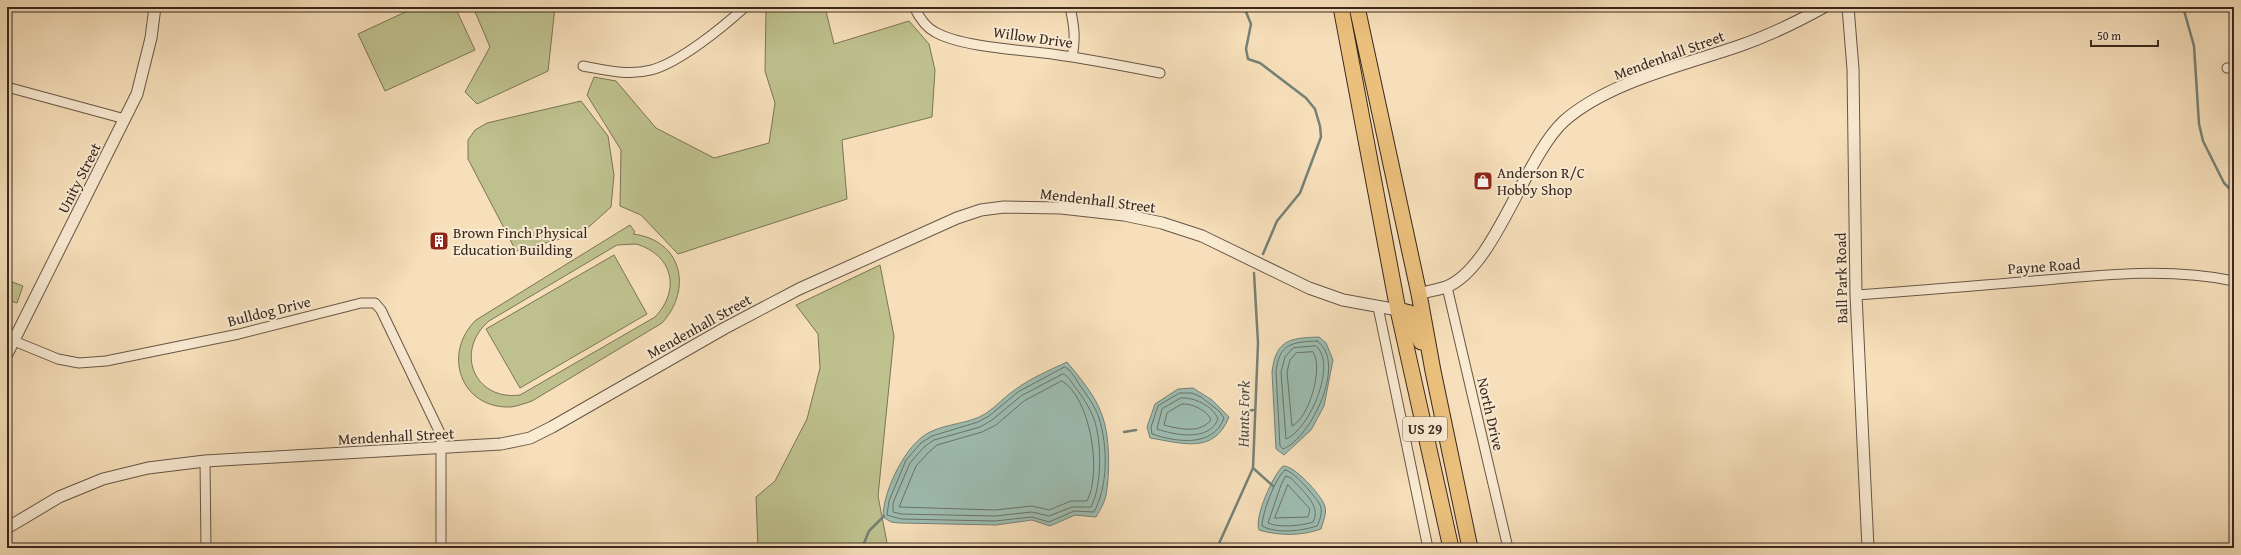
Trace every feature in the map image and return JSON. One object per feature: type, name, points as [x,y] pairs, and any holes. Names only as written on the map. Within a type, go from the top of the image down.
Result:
[{"type":"highway","name":"US 29","points":[[1341,7],[1398,310],[1451,548]]},
{"type":"highway","name":"US 29","points":[[1357,7],[1419,294],[1433,371],[1470,548]]},
{"type":"highway","points":[[1380,209],[1403,259],[1411,290],[1419,294]]},
{"type":"highway","points":[[1398,310],[1410,313],[1433,371]]},
{"type":"street","name":"Unity Street","points":[[7,354],[125,119],[144,71],[155,7]]},
{"type":"street","points":[[583,66],[617,72],[651,70],[685,53],[745,7]]},
{"type":"street","name":"Willow Drive","points":[[914,7],[922,22],[934,32],[950,38],[969,43],[1072,57],[1160,73]]},
{"type":"street","points":[[1070,7],[1075,29],[1075,43],[1072,57]]},
{"type":"street","name":"Mendenhall Street","points":[[1419,294],[1446,287],[1470,269],[1485,250],[1550,138],[1564,121],[1607,94],[1650,75],[1740,45],[1824,7]]},
{"type":"street","name":"Ball Park Road","points":[[1848,7],[1853,69],[1856,295],[1868,548]]},
{"type":"street","points":[[7,87],[125,119]]},
{"type":"street","name":"Mendenhall Street","points":[[7,528],[59,497],[104,479],[148,468],[205,461],[442,449],[501,444],[530,438],[584,411],[650,370],[799,289],[957,218],[981,210],[1004,207],[1061,208],[1124,215],[1162,223],[1202,236],[1309,288],[1343,300],[1398,310]]},
{"type":"street","name":"Payne Road","points":[[1856,295],[2127,274],[2177,274],[2214,277],[2234,281]]},
{"type":"street","name":"North Drive","points":[[1446,287],[1508,548]]},
{"type":"street","name":"Bulldog Drive","points":[[14,341],[58,359],[79,364],[106,361],[239,334],[361,303],[375,302],[381,310],[441,435],[442,449]]},
{"type":"street","points":[[1378,307],[1428,548]]},
{"type":"street","points":[[441,548],[442,449]]},
{"type":"street","points":[[205,461],[206,548]]},
{"type":"green space","points":[[416,7],[455,7],[475,50],[385,91],[358,34]]},
{"type":"green space","points":[[473,7],[555,7],[548,71],[477,104],[465,92],[490,47]]},
{"type":"green space","points":[[771,7],[825,7],[834,44],[909,21],[929,44],[935,70],[932,117],[842,140],[847,199],[678,254],[641,215],[620,206],[621,150],[587,95],[594,77],[616,81],[656,128],[714,158],[769,143],[775,103],[765,71],[766,10]]},
{"type":"green space","points":[[581,101],[608,136],[614,175],[611,207],[582,233],[516,251],[468,159],[468,140],[475,130],[487,123]]},
{"type":"green space","points":[[630,225],[635,232],[633,234],[650,238],[663,246],[672,256],[678,268],[679,281],[677,296],[672,310],[662,323],[532,401],[516,406],[511,407],[493,405],[479,399],[469,389],[462,377],[459,363],[460,348],[466,333],[476,320]],"holes":[[[636,244],[649,249],[658,256],[665,265],[669,274],[670,285],[668,296],[663,307],[655,317],[520,395],[504,395],[491,390],[481,382],[474,372],[471,359],[473,346],[478,333],[489,321],[617,245]]]},
{"type":"green space","points":[[614,255],[647,314],[520,388],[486,329]]},
{"type":"green space","points":[[880,265],[894,336],[878,496],[888,548],[758,548],[756,497],[775,481],[807,419],[820,368],[818,334],[796,305]]},
{"type":"green space","points":[[7,280],[23,286],[17,303],[7,300]]},
{"type":"water","points":[[1319,337],[1326,343],[1333,360],[1324,406],[1311,430],[1284,455],[1276,449],[1272,372],[1274,361],[1281,347],[1286,343],[1300,338]]},
{"type":"water","points":[[1067,362],[1087,387],[1099,408],[1107,433],[1109,466],[1106,495],[1096,517],[1075,515],[1050,526],[1032,520],[996,525],[900,523],[891,522],[883,517],[887,494],[898,469],[913,446],[921,438],[937,429],[972,420],[985,414],[1022,385]]},
{"type":"water","points":[[1193,388],[1212,400],[1229,417],[1223,429],[1215,437],[1206,442],[1196,444],[1185,444],[1150,438],[1147,427],[1155,404],[1178,389]]},
{"type":"water","points":[[1283,466],[1288,467],[1300,475],[1322,499],[1326,510],[1321,529],[1298,534],[1274,533],[1259,530],[1259,516],[1265,496],[1274,478]]},
{"type":"waterway","name":"Hunts Fork","points":[[1244,7],[1251,24],[1246,49],[1248,59],[1260,63],[1306,98],[1315,109],[1320,126],[1321,137],[1300,193],[1277,221],[1263,254]]},
{"type":"waterway","points":[[2183,7],[2194,46],[2199,124],[2203,141],[2224,183],[2234,193]]},
{"type":"waterway","name":"Hunts Fork","points":[[1217,548],[1253,468],[1258,343],[1254,273]]},
{"type":"waterway","name":"Hunts Fork","points":[[1249,411],[1253,410]]},
{"type":"waterway","points":[[1124,432],[1136,430]]},
{"type":"waterway","points":[[1253,468],[1273,486]]},
{"type":"waterway","points":[[862,548],[869,531],[884,516]]},
{"type":"place","name":"Anderson R/C Hobby Shop","points":[[1483,181]]},
{"type":"place","name":"Brown Finch Physical Education Building","points":[[439,241]]}]
